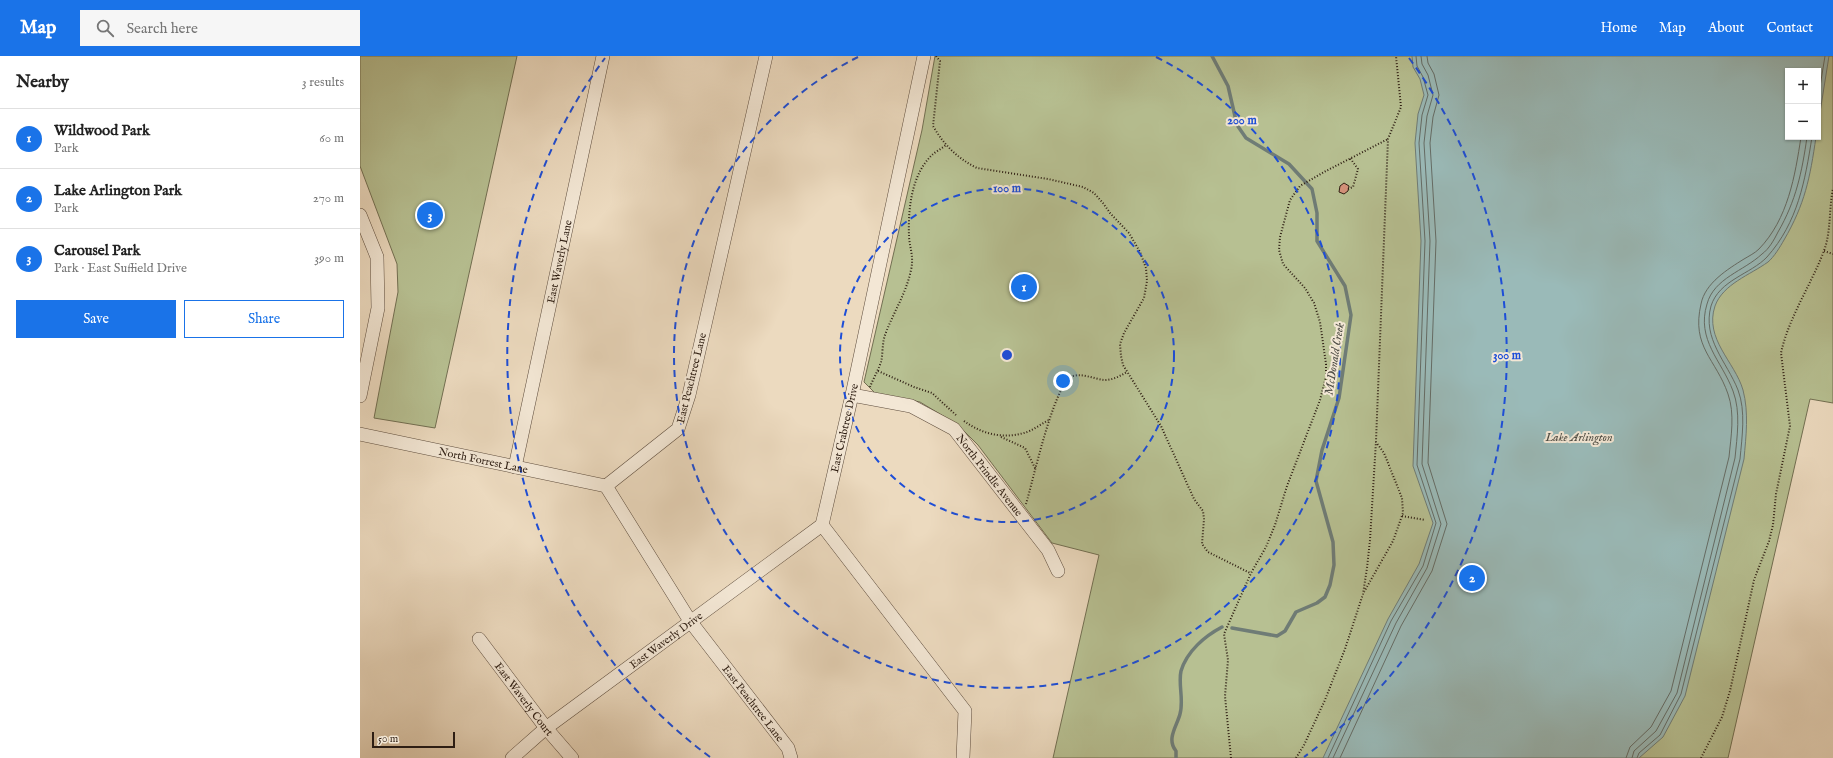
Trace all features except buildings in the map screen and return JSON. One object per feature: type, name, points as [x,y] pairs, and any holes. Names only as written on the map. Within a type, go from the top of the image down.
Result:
[{"type":"street","name":"East Waverly Lane","points":[[515,467],[603,56]]},
{"type":"street","name":"East Peachtree Lane","points":[[766,56],[689,395],[678,429],[606,486],[690,621],[788,748],[790,758]]},
{"type":"street","name":"East Crabtree Drive","points":[[822,525],[852,395],[924,56]]},
{"type":"street","points":[[360,215],[377,257],[378,308],[360,396]]},
{"type":"street","name":"North Prindle Avenue","points":[[852,395],[911,406],[954,429],[1048,550],[1058,571]]},
{"type":"street","name":"North Forrest Lane","points":[[360,434],[606,486]]},
{"type":"street","points":[[822,525],[965,711],[963,758]]},
{"type":"street","name":"East Waverly Drive","points":[[512,758],[546,728],[822,525]]},
{"type":"street","name":"East Waverly Court","points":[[479,639],[546,728],[572,758]]},
{"type":"path","points":[[936,56],[940,61],[933,126],[946,145],[964,162],[977,168],[1048,178],[1083,187],[1094,193],[1129,233],[1140,252],[1146,268],[1147,281],[1144,298],[1128,325],[1120,344],[1123,365],[1161,426],[1194,499],[1203,511],[1204,519],[1202,544],[1208,552],[1251,573]]},
{"type":"path","points":[[1296,758],[1304,745],[1325,700],[1345,649],[1363,594],[1370,540],[1376,441],[1388,139],[1401,107],[1396,56]]},
{"type":"path","points":[[1231,758],[1225,696],[1228,660],[1224,634],[1251,573],[1266,547],[1275,525],[1287,486],[1320,400],[1326,377],[1326,364],[1320,322],[1314,303],[1305,288],[1283,264],[1278,250],[1280,236],[1290,200],[1300,186],[1388,139]]},
{"type":"path","points":[[866,398],[878,372],[885,335],[905,293],[912,269],[913,253],[909,238],[909,216],[911,199],[916,180],[922,167],[931,156],[946,145]]},
{"type":"path","points":[[1348,189],[1353,187],[1358,169],[1350,158]]},
{"type":"path","points":[[1701,758],[1722,717],[1730,691],[1754,580],[1769,541],[1773,525],[1776,494],[1790,426],[1781,353],[1783,343],[1800,300],[1824,251],[1828,238],[1833,188]]},
{"type":"path","points":[[1824,251],[1833,254]]},
{"type":"path","points":[[878,372],[932,393],[959,418],[972,427],[986,433],[1000,436],[1025,448],[1036,470]]},
{"type":"path","points":[[1023,517],[1050,420],[1062,388],[1071,377],[1078,375],[1105,380],[1114,379],[1127,372]]},
{"type":"path","points":[[1000,436],[1024,433],[1050,420]]},
{"type":"path","points":[[1363,594],[1393,541],[1402,516],[1402,498],[1384,453],[1376,441]]},
{"type":"path","points":[[1402,516],[1425,520]]},
{"type":"green space","points":[[360,56],[517,56],[435,428],[374,418],[398,292],[397,264],[360,166]]},
{"type":"green space","points":[[935,56],[1833,56],[1833,403],[1810,399],[1728,758],[1053,758],[1099,555],[1052,543],[978,445],[958,425],[920,402],[875,393],[864,382],[922,130]]},
{"type":"water","name":"Lake Arlington","points":[[1412,56],[1829,56],[1821,106],[1821,68],[1785,68],[1785,140],[1815,140],[1809,178],[1797,214],[1779,249],[1768,262],[1731,286],[1719,298],[1715,306],[1713,318],[1717,340],[1739,380],[1745,399],[1746,424],[1744,459],[1685,696],[1663,737],[1639,758],[1323,758],[1388,619],[1419,564],[1433,523],[1413,466],[1421,241],[1415,143],[1418,114],[1424,95],[1420,79],[1413,67]]},
{"type":"waterway","name":"McDonald Creek","points":[[1212,56],[1228,86],[1237,125],[1246,138],[1289,164],[1312,189],[1317,213],[1317,241],[1345,286],[1351,315],[1339,398],[1322,450],[1316,481],[1333,542],[1334,565],[1330,585],[1325,597],[1317,603],[1296,612],[1285,631],[1277,636],[1232,628]]},
{"type":"waterway","name":"McDonald Creek","points":[[1176,758],[1176,751],[1173,746],[1172,737],[1181,709],[1181,671],[1188,657],[1197,645],[1222,627]]},
{"type":"place","name":"Carousel Park","points":[[430,215]]},
{"type":"place","name":"Wildwood Park","points":[[1024,287]]},
{"type":"place","name":"Lake Arlington Park","points":[[1472,578]]}]
